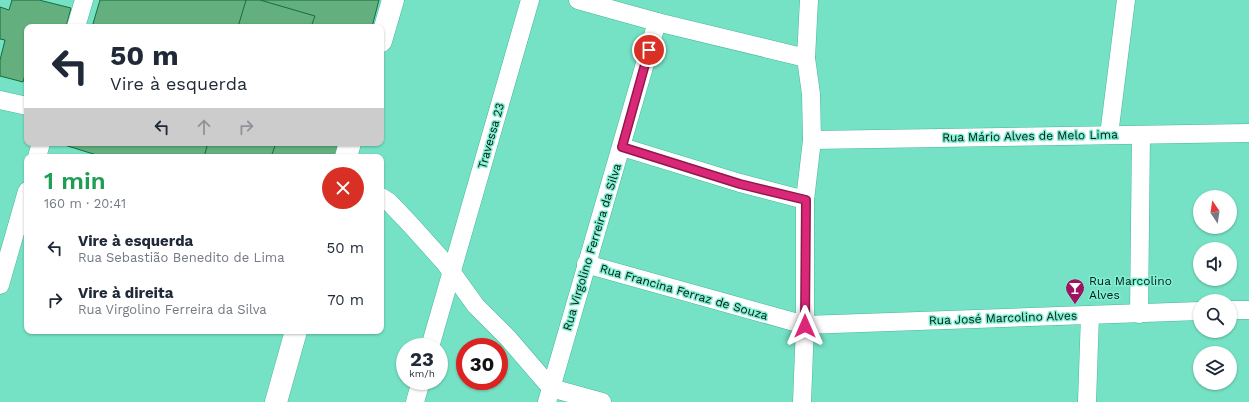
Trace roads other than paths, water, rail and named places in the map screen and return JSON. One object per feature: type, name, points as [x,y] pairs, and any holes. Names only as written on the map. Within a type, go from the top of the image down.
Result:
[{"type":"street","points":[[77,24],[84,0]]},
{"type":"street","points":[[384,31],[393,0]]},
{"type":"street","name":"Travessa 23","points":[[433,338],[530,0]]},
{"type":"street","points":[[578,0],[657,22],[806,58]]},
{"type":"street","points":[[802,402],[805,326],[806,200],[812,140],[811,94],[806,58],[809,0]]},
{"type":"street","points":[[1109,135],[1126,0]]},
{"type":"street","name":"Rua Virgolino Ferreira da Silva","points":[[549,395],[657,22]]},
{"type":"street","points":[[0,100],[24,105]]},
{"type":"street","name":"Rua Mário Alves de Melo Lima","points":[[812,140],[1249,133]]},
{"type":"street","points":[[1139,314],[1141,135]]},
{"type":"street","points":[[622,147],[740,184],[806,200]]},
{"type":"street","points":[[384,199],[389,202],[446,263],[476,306],[508,338],[549,395],[602,402]]},
{"type":"street","points":[[1,278],[24,201]]},
{"type":"street","name":"Rua Francina Ferraz de Souza","points":[[586,264],[805,326]]},
{"type":"street","points":[[1237,310],[1249,310]]},
{"type":"street","name":"Rua José Marcolino Alves","points":[[805,326],[1193,311]]},
{"type":"street","points":[[1087,402],[1090,315]]},
{"type":"street","points":[[276,402],[295,334]]},
{"type":"street","points":[[415,402],[418,390]]},
{"type":"place","name":"Rua Marcolino Alves","points":[[1075,305]]}]
